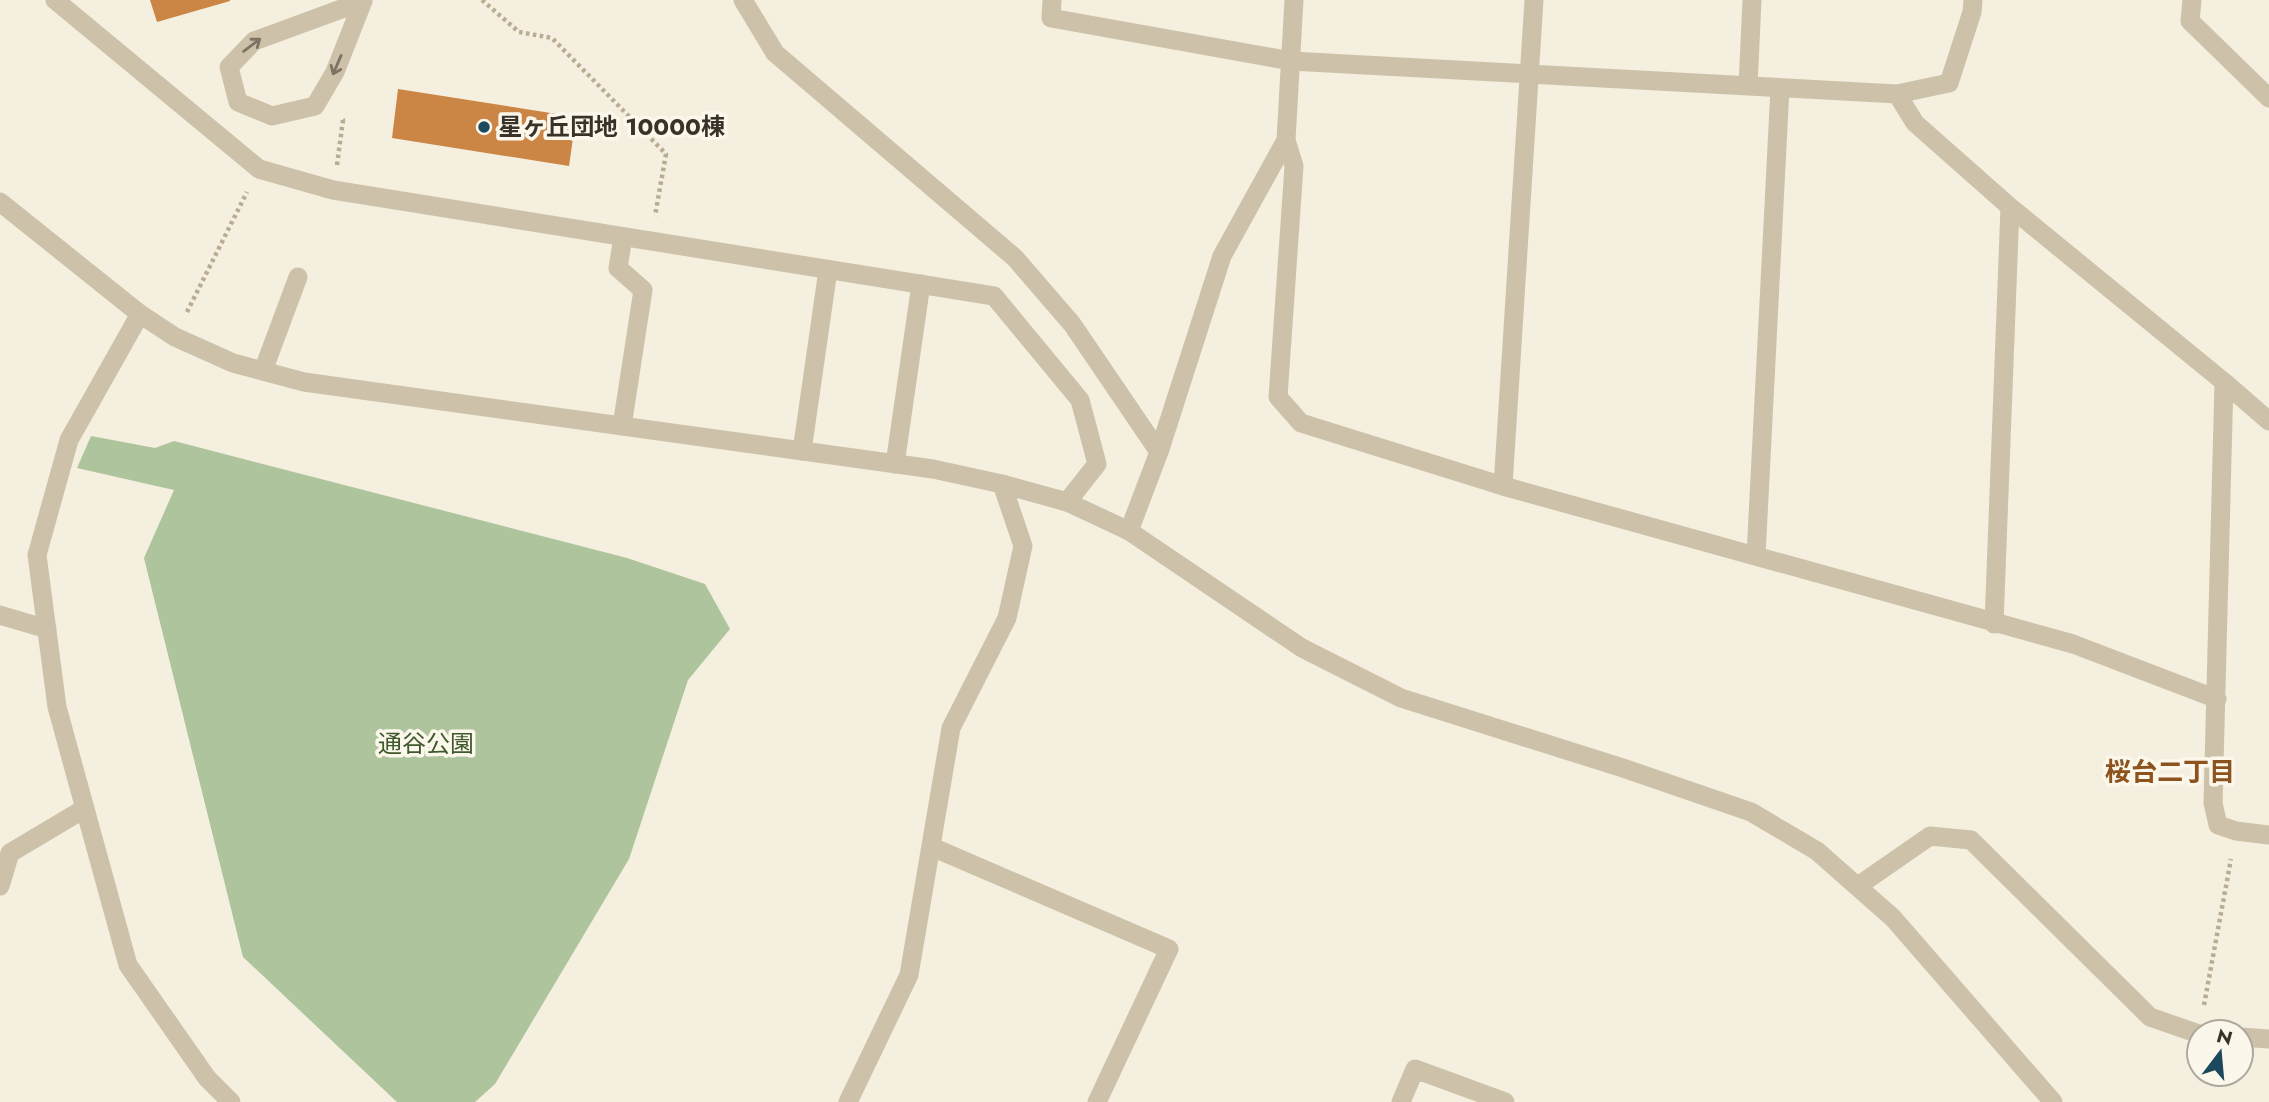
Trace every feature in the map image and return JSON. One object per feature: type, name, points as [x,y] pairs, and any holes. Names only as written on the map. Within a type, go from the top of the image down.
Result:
[{"type":"street","points":[[55,0],[259,169],[333,190],[994,296],[1080,400],[1097,464],[1067,502]]},
{"type":"street","points":[[743,0],[775,53],[1015,258],[1073,324],[1159,452]]},
{"type":"street","points":[[1052,0],[1051,18],[1291,61],[1897,94],[1949,83],[1972,12],[1973,0]]},
{"type":"street","points":[[1294,0],[1286,141],[1294,166],[1278,397],[1301,423],[1503,486],[2073,644],[2217,699]]},
{"type":"street","points":[[1503,486],[1534,0]]},
{"type":"street","points":[[1748,86],[1752,0]]},
{"type":"street","points":[[2192,0],[2190,21],[2269,98]]},
{"type":"street","points":[[363,1],[335,72],[315,106],[272,116],[238,102],[229,67],[254,41],[363,1]]},
{"type":"street","points":[[1756,556],[1780,88]]},
{"type":"street","points":[[1897,94],[1915,123],[2010,207],[2269,421]]},
{"type":"street","points":[[1129,531],[1159,452],[1222,256],[1286,141]]},
{"type":"street","points":[[0,202],[140,314],[175,337],[233,363],[304,382],[895,464],[1002,484],[1067,502],[1129,531],[1302,648],[1401,698],[1623,768],[1751,812],[1817,851],[1893,918],[2053,1102]]},
{"type":"street","points":[[1994,624],[2010,207]]},
{"type":"street","points":[[622,426],[643,290],[618,268],[623,236]]},
{"type":"street","points":[[802,451],[828,270]]},
{"type":"street","points":[[263,371],[298,277]]},
{"type":"street","points":[[895,464],[920,284]]},
{"type":"street","points":[[140,314],[69,440],[37,555],[57,707],[128,965],[206,1079],[231,1102]]},
{"type":"street","points":[[2224,382],[2213,803],[2218,825],[2236,831],[2269,835]]},
{"type":"street","points":[[848,1102],[909,975],[951,728],[1007,618],[1023,546],[1002,484]]},
{"type":"street","points":[[0,615],[47,629]]},
{"type":"street","points":[[0,886],[10,853],[84,809]]},
{"type":"street","points":[[1858,886],[1930,836],[1970,840],[2150,1017],[2185,1029]]},
{"type":"street","points":[[932,848],[1169,949],[1097,1102]]},
{"type":"street","points":[[1401,1102],[1415,1069],[1506,1102]]},
{"type":"path","points":[[482,0],[519,33],[552,38],[666,155],[651,241]]},
{"type":"path","points":[[315,106],[343,120],[333,190]]},
{"type":"path","points":[[175,337],[259,169]]},
{"type":"path","points":[[2202,1018],[2236,831]]},
{"type":"green space","name":"通谷公園","points":[[91,436],[155,448],[174,441],[627,558],[705,584],[730,629],[688,680],[629,859],[495,1084],[475,1102],[397,1102],[243,957],[144,558],[174,490],[77,468]]},
{"type":"building","points":[[150,0],[230,0],[230,1],[157,22]]},
{"type":"building","name":"星ヶ丘団地 10000棟","points":[[398,89],[576,117],[569,166],[392,138]]},
{"type":"place","name":"星ヶ丘団地 10000棟","points":[[484,127]]},
{"type":"district","name":"桜台二丁目","points":[[2170,772]]}]
